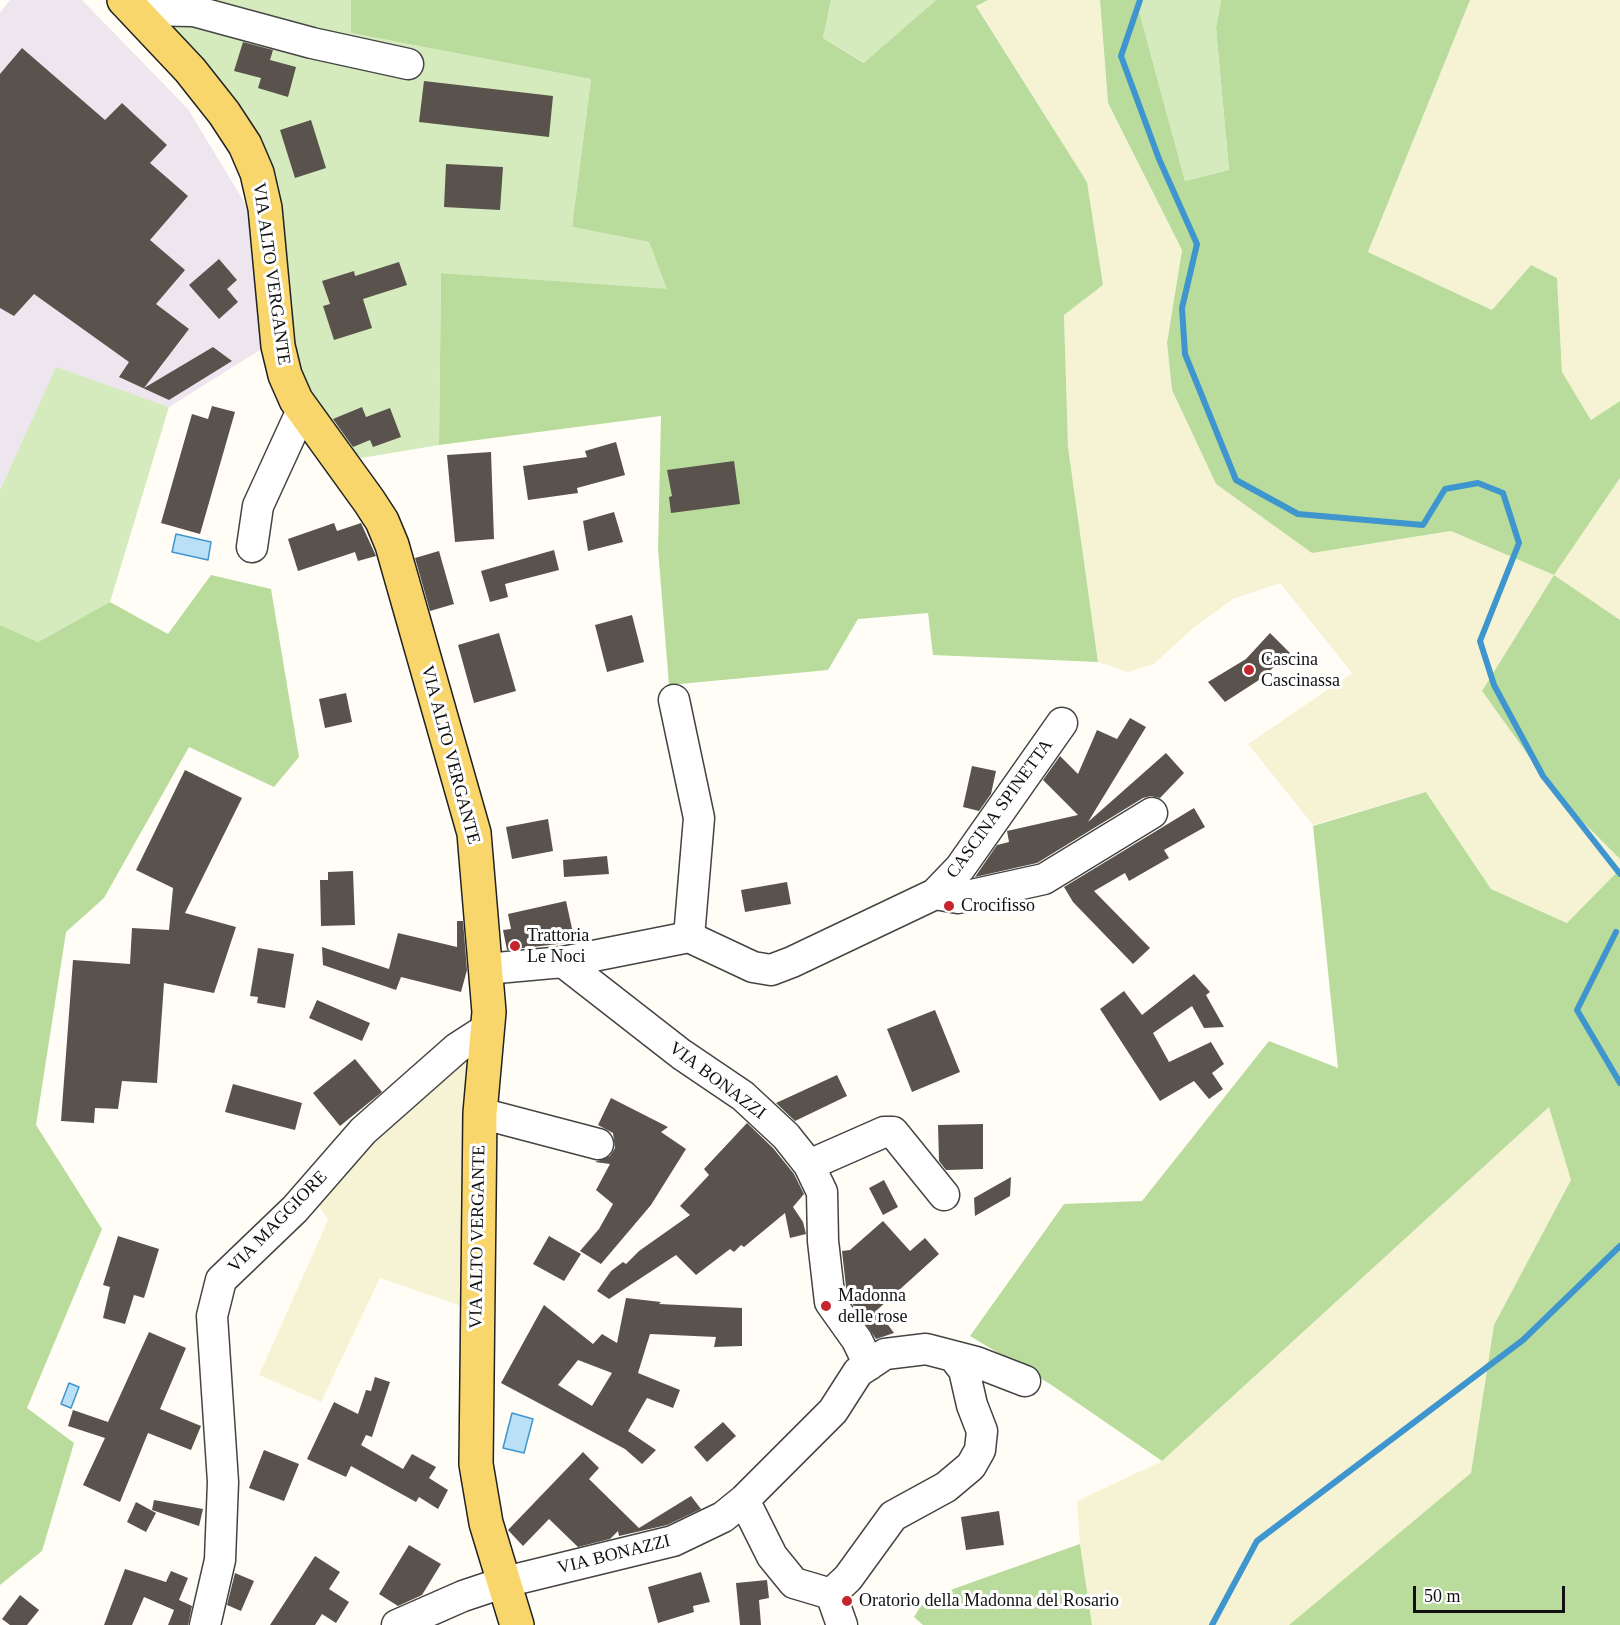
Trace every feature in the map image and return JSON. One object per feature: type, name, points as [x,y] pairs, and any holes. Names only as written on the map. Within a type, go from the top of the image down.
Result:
[{"type":"main road","name":"VIA ALTO VERGANTE","points":[[129,5],[190,70],[224,113],[245,145],[257,173],[265,208],[278,346],[285,375],[302,410],[382,521],[392,545],[474,833],[486,969],[480,1113],[476,1464],[486,1522],[517,1625]]},
{"type":"street","points":[[129,5],[194,11],[312,43],[408,64]]},
{"type":"street","points":[[252,546],[258,506],[302,410]]},
{"type":"street","points":[[486,969],[563,962],[689,937],[699,818],[674,700]]},
{"type":"street","name":"CASCINA SPINETTA","points":[[689,937],[753,967],[771,970],[935,894],[960,868],[1062,723]]},
{"type":"street","name":"CASCINA SPINETTA","points":[[935,894],[958,898],[1044,879],[1152,813]]},
{"type":"street","name":"VIA BONAZZI","points":[[563,962],[681,1053],[743,1096],[786,1136],[809,1165],[822,1192],[823,1241],[830,1302],[857,1340],[869,1365]]},
{"type":"street","name":"VIA MAGGIORE","points":[[205,1625],[220,1560],[223,1482],[222,1374],[212,1316],[221,1280],[298,1212],[363,1131],[457,1048],[485,1033]]},
{"type":"street","points":[[480,1113],[598,1144]]},
{"type":"street","points":[[809,1165],[884,1132],[893,1132],[944,1195]]},
{"type":"street","name":"VIA BONAZZI","points":[[398,1625],[463,1596],[505,1582],[673,1541],[723,1517],[744,1500],[833,1411],[858,1372],[885,1354],[926,1349],[976,1362],[1025,1381]]},
{"type":"street","points":[[831,1594],[848,1578],[893,1516],[946,1487],[971,1466],[980,1450],[982,1431],[972,1405],[964,1370],[953,1356]]},
{"type":"street","points":[[744,1500],[772,1556],[795,1583],[831,1594]]},
{"type":"street","points":[[831,1594],[842,1625]]},
{"type":"shaded area","points":[[10,0],[82,0],[188,109],[255,220],[268,345],[169,407],[56,368],[0,490],[0,13]]},
{"type":"shaded area","points":[[988,0],[1100,0],[1108,103],[1182,250],[1167,343],[1172,390],[1216,484],[1312,553],[1451,531],[1554,575],[1482,691],[1559,798],[1620,859],[1620,869],[1567,923],[1491,889],[1426,792],[1313,825],[1248,744],[1352,673],[1280,583],[1233,599],[1191,630],[1154,664],[1128,672],[1098,662],[1068,447],[1064,315],[1103,285],[1087,182],[976,5]]},
{"type":"shaded area","points":[[1470,0],[1620,0],[1620,401],[1591,420],[1562,372],[1557,278],[1531,265],[1492,310],[1368,252]]},
{"type":"shaded area","points":[[1620,478],[1620,620],[1554,575]]},
{"type":"shaded area","points":[[474,1052],[470,1309],[380,1278],[321,1402],[259,1375],[328,1220],[316,1201],[366,1140]]},
{"type":"shaded area","points":[[1549,1107],[1572,1180],[1494,1325],[1471,1473],[1289,1625],[1092,1625],[1080,1544],[1077,1501],[1162,1461]]},
{"type":"green space","points":[[138,0],[351,0],[351,33],[591,79],[572,227],[649,242],[668,290],[441,273],[439,445],[349,460],[295,380],[256,134],[245,114]]},
{"type":"green space","points":[[351,0],[831,0],[823,38],[864,63],[936,0],[988,0],[976,6],[1087,182],[1103,285],[1064,315],[1068,447],[1098,662],[933,655],[928,613],[858,619],[828,670],[669,685],[658,549],[661,416],[439,445],[441,273],[667,289],[649,242],[572,227],[591,79],[351,33]]},
{"type":"green space","points":[[831,0],[936,0],[865,63],[823,38]]},
{"type":"green space","points":[[1100,0],[1136,0],[1185,181],[1229,170],[1216,28],[1221,0],[1470,0],[1368,252],[1492,310],[1531,265],[1557,278],[1562,372],[1591,420],[1620,401],[1620,478],[1554,575],[1451,531],[1312,553],[1216,484],[1172,390],[1167,343],[1182,250],[1108,103]]},
{"type":"green space","points":[[1136,0],[1221,0],[1216,28],[1229,170],[1185,181]]},
{"type":"green space","points":[[56,367],[169,407],[110,602],[38,642],[0,625],[0,490]]},
{"type":"green space","points":[[211,575],[271,589],[299,757],[274,787],[189,747],[104,898],[66,932],[36,1125],[102,1229],[27,1408],[74,1443],[42,1551],[0,1585],[0,625],[38,642],[110,602],[168,634]]},
{"type":"green space","points":[[1554,575],[1620,620],[1620,859],[1559,798],[1482,691]]},
{"type":"green space","points":[[1426,792],[1491,889],[1567,923],[1620,869],[1620,1625],[1289,1625],[1471,1473],[1494,1325],[1571,1180],[1549,1107],[1162,1461],[1050,1384],[970,1336],[1064,1204],[1142,1201],[1269,1041],[1338,1068],[1313,826]]},
{"type":"green space","points":[[1080,1544],[1092,1625],[923,1625],[914,1617],[925,1599]]},
{"type":"water","points":[[176,534],[211,542],[208,560],[172,552]]},
{"type":"water","points":[[69,1383],[79,1387],[71,1408],[61,1404]]},
{"type":"water","points":[[512,1413],[533,1419],[524,1453],[503,1448]]},
{"type":"building","points":[[243,42],[273,50],[270,60],[296,67],[288,97],[258,88],[261,78],[234,71]]},
{"type":"building","points":[[22,48],[105,120],[122,103],[167,145],[150,163],[188,196],[150,240],[185,270],[156,304],[189,329],[144,388],[213,347],[232,361],[169,400],[119,377],[129,362],[34,294],[14,316],[0,308],[0,74]]},
{"type":"building","points":[[424,81],[553,96],[549,137],[419,122]]},
{"type":"building","points":[[311,120],[326,168],[295,178],[280,130]]},
{"type":"building","points":[[446,164],[503,167],[500,210],[444,207]]},
{"type":"building","points":[[219,259],[237,280],[227,289],[238,302],[219,319],[189,285]]},
{"type":"building","points":[[399,262],[407,285],[363,299],[372,328],[334,340],[323,306],[330,304],[322,281],[354,271],[355,276]]},
{"type":"building","points":[[212,406],[235,412],[200,534],[161,523],[192,414],[208,419]]},
{"type":"building","points":[[362,407],[366,417],[390,408],[401,437],[373,447],[370,440],[353,447],[333,419]]},
{"type":"building","points":[[616,442],[625,475],[577,488],[578,493],[528,500],[523,466],[587,457],[585,451]]},
{"type":"building","points":[[491,452],[494,539],[455,542],[447,455]]},
{"type":"building","points":[[734,461],[740,504],[671,513],[669,497],[672,496],[667,470]]},
{"type":"building","points":[[614,512],[623,542],[588,551],[583,521]]},
{"type":"building","points":[[334,523],[337,531],[361,523],[376,556],[358,561],[355,552],[298,571],[288,539]]},
{"type":"building","points":[[554,550],[559,570],[505,584],[508,597],[490,602],[481,571]]},
{"type":"building","points":[[439,551],[454,604],[430,611],[415,558]]},
{"type":"building","points":[[632,615],[644,662],[607,672],[595,625]]},
{"type":"building","points":[[499,633],[516,691],[474,703],[458,645]]},
{"type":"building","name":"Cascina Cascinassa","points":[[1270,633],[1290,653],[1259,680],[1225,702],[1208,682],[1246,659]]},
{"type":"building","points":[[346,693],[352,722],[325,728],[319,699]]},
{"type":"building","points":[[1130,718],[1146,727],[1088,822],[1166,753],[1184,773],[1160,798],[1151,796],[1143,798],[1037,863],[975,877],[997,845],[1009,842],[1007,831],[1078,815],[1043,780],[1060,756],[1078,774],[1097,730],[1117,739]]},
{"type":"building","points":[[972,766],[996,771],[991,794],[979,811],[963,807]]},
{"type":"building","points":[[185,770],[242,798],[185,913],[236,927],[214,993],[164,983],[157,1083],[122,1081],[118,1109],[95,1108],[94,1123],[61,1121],[73,960],[130,964],[132,928],[169,930],[173,888],[136,870]]},
{"type":"building","points":[[1194,808],[1205,827],[1164,850],[1169,858],[1129,881],[1125,873],[1094,891],[1150,948],[1133,964],[1073,902],[1064,887]]},
{"type":"building","points":[[548,819],[553,851],[512,859],[506,827]]},
{"type":"building","points":[[607,856],[609,874],[564,877],[563,860]]},
{"type":"building","points":[[353,871],[355,925],[321,926],[320,880],[328,880],[328,872]]},
{"type":"building","points":[[787,882],[791,904],[745,912],[741,890]]},
{"type":"building","points":[[566,901],[575,942],[507,950],[503,930],[511,929],[508,914]]},
{"type":"building","points":[[457,921],[463,921],[467,970],[461,992],[401,977],[396,990],[323,965],[322,947],[389,969],[398,933],[457,947]]},
{"type":"building","points":[[258,948],[294,954],[285,1008],[257,1003],[258,997],[250,996]]},
{"type":"building","points":[[1194,974],[1210,992],[1206,995],[1224,1027],[1204,1028],[1192,1006],[1153,1033],[1169,1062],[1211,1042],[1224,1064],[1212,1073],[1223,1089],[1209,1099],[1194,1081],[1160,1101],[1100,1009],[1124,991],[1142,1015]]},
{"type":"building","points":[[317,1000],[370,1023],[362,1041],[309,1018]]},
{"type":"building","points":[[935,1010],[960,1072],[912,1092],[887,1029]]},
{"type":"building","points":[[355,1059],[382,1092],[340,1126],[313,1093]]},
{"type":"building","points":[[837,1075],[847,1096],[795,1121],[776,1103]]},
{"type":"building","points":[[233,1084],[302,1103],[295,1130],[225,1112]]},
{"type":"building","points":[[611,1098],[668,1127],[661,1132],[686,1149],[651,1205],[601,1264],[580,1251],[599,1229],[613,1204],[596,1190],[610,1164],[595,1162],[610,1156],[615,1148],[613,1133],[598,1125]]},
{"type":"building","points":[[747,1123],[773,1148],[794,1174],[804,1194],[793,1207],[803,1222],[806,1234],[790,1238],[785,1213],[744,1247],[741,1245],[734,1252],[730,1249],[696,1275],[676,1255],[609,1299],[597,1291],[611,1271],[623,1262],[626,1264],[639,1251],[690,1215],[680,1206],[709,1175],[704,1169]]},
{"type":"building","points":[[983,1124],[983,1169],[946,1170],[939,1161],[938,1125]]},
{"type":"building","points":[[1011,1177],[1010,1196],[975,1216],[974,1198]]},
{"type":"building","points":[[884,1180],[898,1207],[883,1215],[869,1188]]},
{"type":"building","points":[[883,1221],[910,1251],[925,1238],[939,1254],[877,1310],[894,1333],[876,1339],[847,1296],[842,1251],[850,1250]]},
{"type":"building","points":[[118,1236],[159,1249],[144,1298],[134,1295],[125,1324],[103,1318],[110,1287],[103,1285]]},
{"type":"building","points":[[549,1236],[581,1254],[564,1281],[533,1264]]},
{"type":"building","points":[[626,1298],[661,1302],[659,1304],[742,1308],[742,1346],[714,1347],[716,1337],[650,1334],[638,1373],[680,1390],[673,1408],[647,1398],[628,1431],[656,1450],[642,1464],[625,1449],[501,1383],[544,1305],[593,1344],[602,1334],[617,1343]],"holes":[[[578,1360],[612,1373],[592,1406],[558,1385]]]},
{"type":"building","points":[[149,1332],[186,1348],[160,1409],[201,1426],[191,1450],[148,1433],[120,1502],[83,1485],[105,1438],[68,1426],[73,1410],[108,1422]]},
{"type":"building","points":[[375,1377],[390,1382],[372,1437],[366,1435],[361,1445],[403,1469],[412,1454],[436,1467],[429,1478],[448,1490],[438,1509],[419,1497],[416,1502],[351,1466],[346,1477],[307,1459],[334,1402],[358,1414],[366,1390],[371,1391]]},
{"type":"building","points":[[723,1422],[736,1436],[707,1462],[694,1447]]},
{"type":"building","points":[[264,1450],[299,1464],[284,1501],[249,1488]]},
{"type":"building","points":[[583,1452],[599,1468],[589,1479],[639,1528],[691,1496],[701,1509],[667,1525],[619,1536],[618,1531],[610,1539],[578,1547],[549,1519],[523,1546],[508,1530]]},
{"type":"building","points":[[154,1500],[203,1509],[199,1526],[152,1510]]},
{"type":"building","points":[[136,1502],[156,1513],[146,1532],[127,1522]]},
{"type":"building","points":[[999,1511],[1004,1545],[966,1550],[961,1517]]},
{"type":"building","points":[[409,1545],[441,1564],[422,1595],[398,1606],[379,1594]]},
{"type":"building","points":[[315,1556],[340,1572],[329,1589],[349,1602],[336,1623],[322,1614],[315,1625],[270,1625]]},
{"type":"building","points":[[125,1569],[166,1582],[171,1571],[188,1578],[179,1600],[192,1606],[188,1625],[168,1625],[174,1610],[144,1597],[132,1625],[104,1625]]},
{"type":"building","points":[[701,1572],[710,1602],[693,1606],[694,1612],[658,1623],[648,1587]]},
{"type":"building","points":[[235,1573],[254,1581],[241,1611],[227,1605]]},
{"type":"building","points":[[767,1580],[769,1598],[759,1600],[761,1625],[740,1625],[736,1583]]},
{"type":"building","points":[[20,1595],[39,1610],[27,1625],[10,1625],[2,1619]]},
{"type":"waterway","points":[[1140,0],[1121,56],[1159,159],[1197,244],[1182,308],[1185,354],[1236,480],[1298,514],[1423,525],[1445,489],[1478,483],[1503,493],[1519,543],[1480,641],[1494,685],[1543,776],[1620,874]]},
{"type":"waterway","points":[[1616,932],[1577,1010],[1620,1083]]},
{"type":"waterway","points":[[1212,1625],[1257,1541],[1523,1340],[1620,1246]]},
{"type":"place","name":"Cascina Cascinassa","points":[[1249,670]]},
{"type":"place","name":"Crocifisso","points":[[949,906]]},
{"type":"place","name":"Trattoria Le Noci","points":[[515,946]]},
{"type":"place","name":"Madonna delle rose","points":[[826,1306]]},
{"type":"place","name":"Oratorio della Madonna del Rosario","points":[[847,1601]]}]
